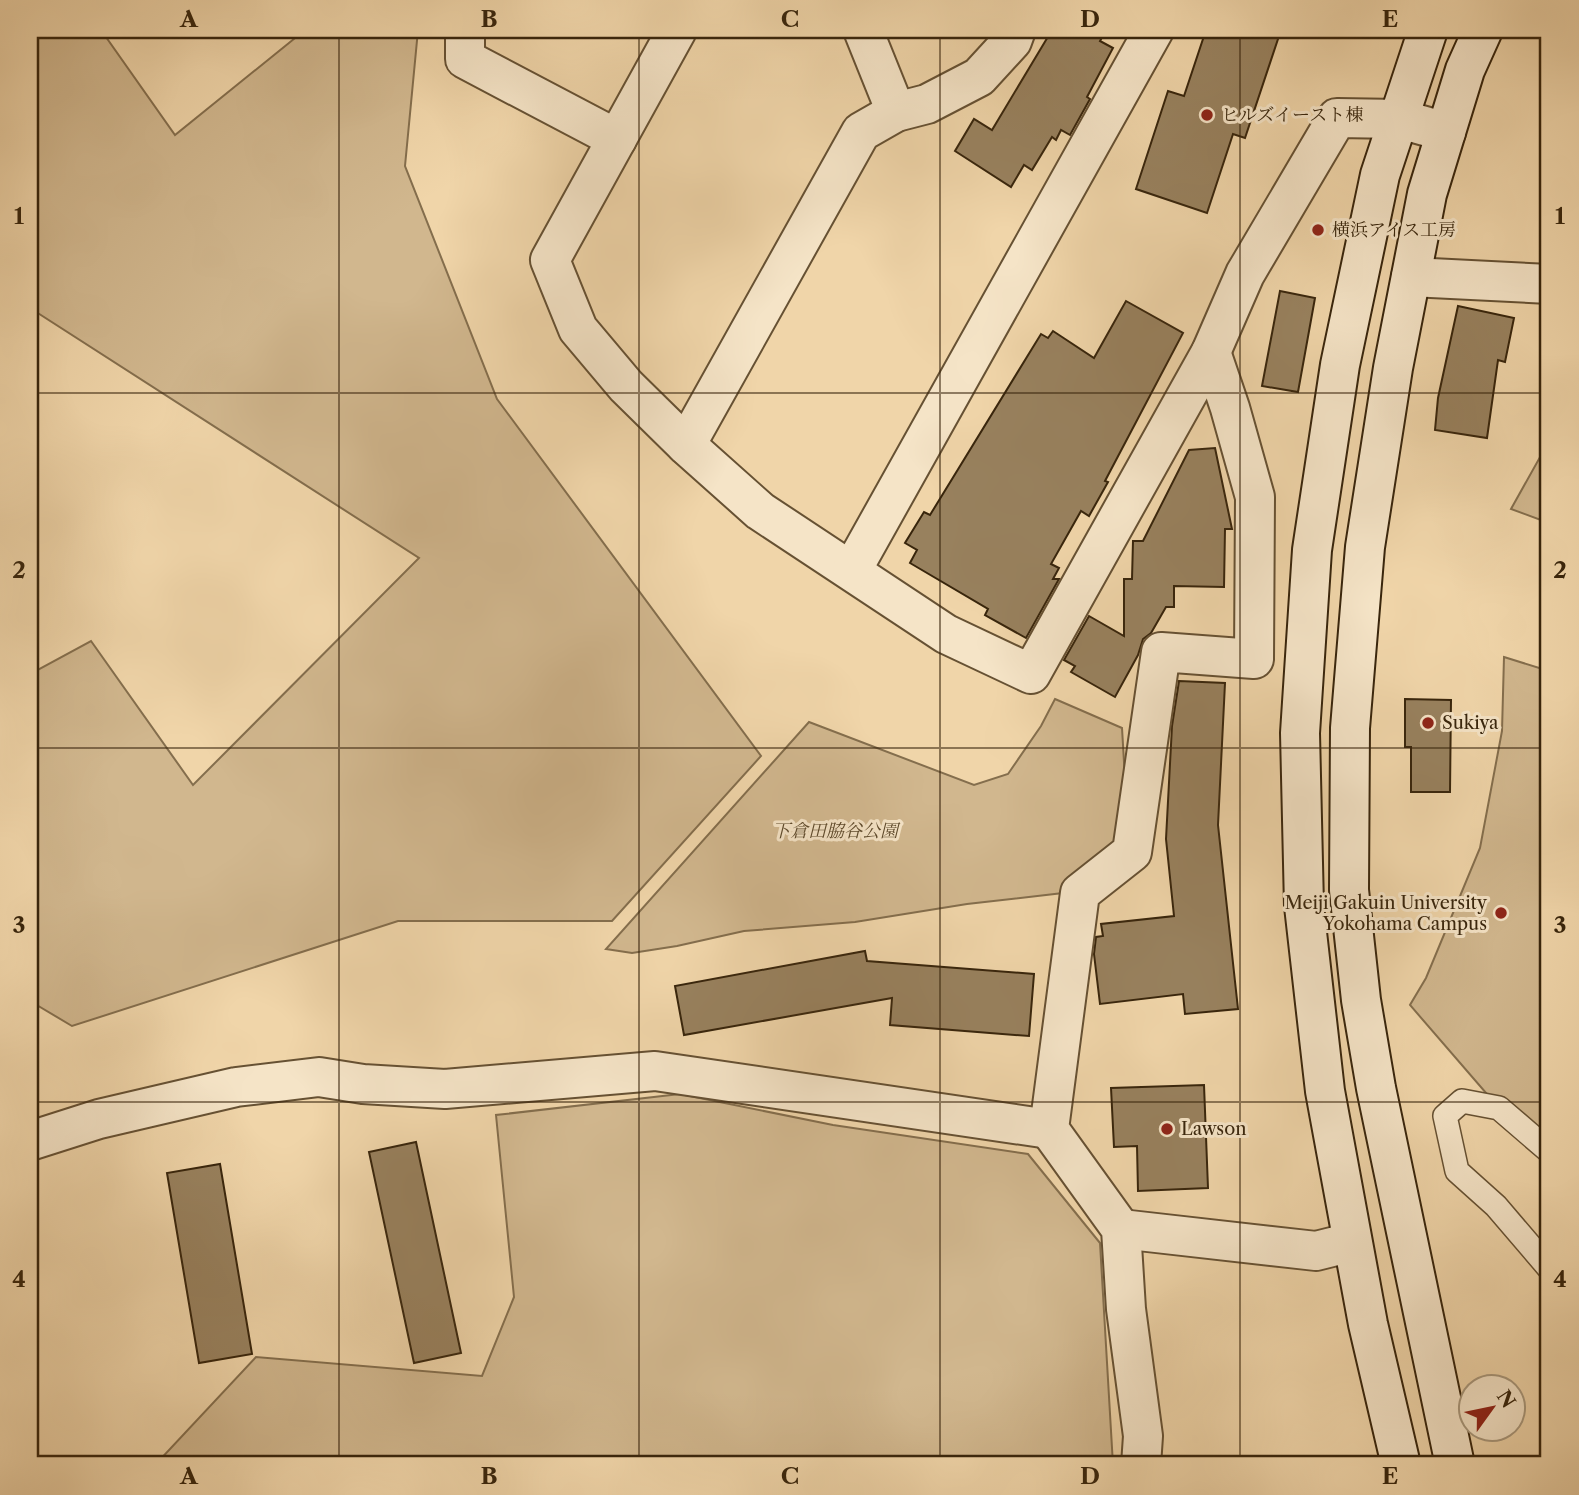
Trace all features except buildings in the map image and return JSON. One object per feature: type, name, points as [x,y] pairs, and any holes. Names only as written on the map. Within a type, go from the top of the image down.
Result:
[{"type":"street","points":[[465,30],[465,59],[617,139]]},
{"type":"street","points":[[677,30],[550,260],[579,329],[626,386],[686,445],[760,511],[946,634],[1031,674],[1211,352],[1245,274],[1337,118],[1399,119],[1446,131]]},
{"type":"street","points":[[863,30],[896,112]]},
{"type":"street","points":[[686,445],[861,132],[896,112],[927,104],[979,77],[1012,41],[1016,30]]},
{"type":"street","points":[[852,570],[1154,30]]},
{"type":"street","points":[[1401,1465],[1368,1324],[1325,1091],[1304,906],[1300,733],[1312,550],[1340,365],[1380,176],[1428,30]]},
{"type":"street","points":[[1455,1465],[1376,1088],[1361,1000],[1349,890],[1350,728],[1365,547],[1393,368],[1427,194],[1465,70],[1483,30]]},
{"type":"street","points":[[1411,276],[1549,284]]},
{"type":"street","points":[[1141,1465],[1143,1436],[1126,1309],[1121,1228],[1049,1129],[1080,893],[1132,852],[1161,652],[1254,659],[1255,497],[1211,352]]},
{"type":"street","points":[[30,1141],[99,1119],[236,1087],[319,1077],[363,1084],[445,1089],[655,1071],[1049,1129]]},
{"type":"street","points":[[1121,1228],[1316,1251],[1352,1242]]},
{"type":"lane","points":[[1549,1151],[1499,1108],[1462,1101],[1445,1116],[1457,1171],[1496,1206],[1549,1268]]},
{"type":"green space","points":[[30,30],[101,30],[175,135],[305,30],[418,30],[405,166],[497,399],[761,756],[612,921],[398,921],[72,1026],[30,1001],[30,674],[91,641],[193,785],[419,558],[30,308]]},
{"type":"green space","points":[[1549,441],[1549,523],[1511,509]]},
{"type":"green space","points":[[1504,657],[1549,671],[1549,1151],[1499,1108],[1410,1005],[1426,978],[1480,848],[1502,731]]},
{"type":"green space","name":"下倉田脇谷公園","points":[[1055,699],[1122,728],[1126,796],[1121,846],[1063,893],[967,904],[855,922],[744,931],[632,953],[606,949],[809,722],[974,785],[1008,774],[1041,726]]},
{"type":"green space","points":[[680,1094],[833,1125],[1028,1154],[1100,1243],[1113,1465],[155,1465],[256,1357],[482,1376],[514,1297],[496,1115]]},
{"type":"place","name":"ヒルズイースト棟","points":[[1207,115]]},
{"type":"place","name":"横浜アイス工房","points":[[1318,230]]},
{"type":"place","name":"Sukiya","points":[[1428,723]]},
{"type":"place","name":"Meiji Gakuin University Yokohama Campus","points":[[1501,913]]},
{"type":"place","name":"Lawson","points":[[1167,1129]]}]
